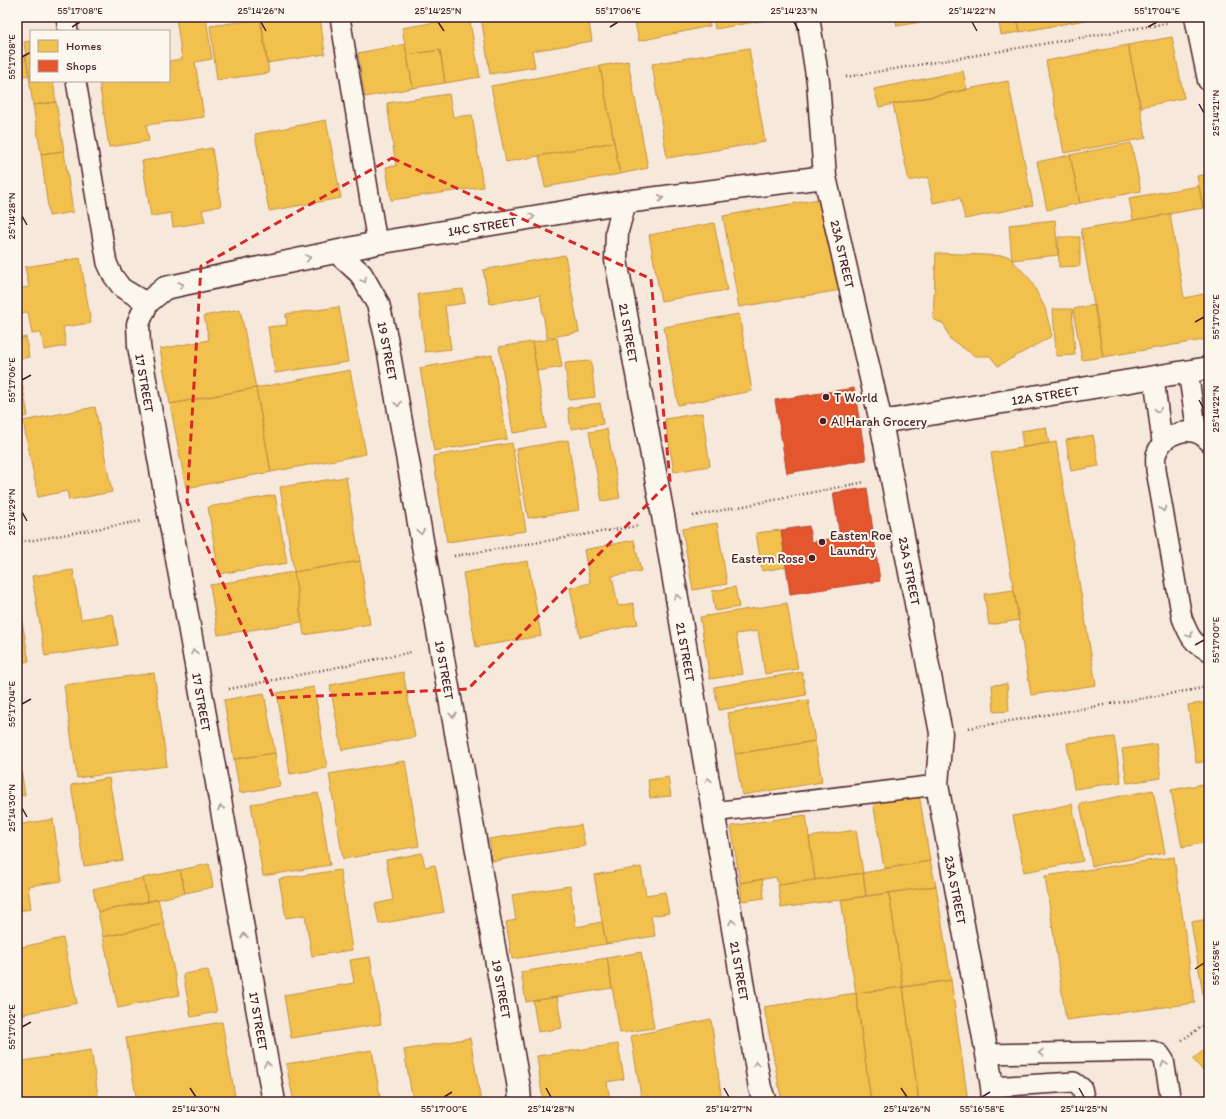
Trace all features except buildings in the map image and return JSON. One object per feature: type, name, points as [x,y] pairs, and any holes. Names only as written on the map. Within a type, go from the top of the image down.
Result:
[{"type":"street","name":"23A STREET","points":[[808,17],[818,82],[825,177],[881,422],[941,733],[937,785],[987,1054],[993,1094]]},
{"type":"street","points":[[1196,18],[1209,80]]},
{"type":"street","name":"14C STREET","points":[[148,303],[165,288],[377,243],[625,202],[825,177]]},
{"type":"street","name":"21 STREET","points":[[625,202],[617,231],[616,260],[664,521],[760,1088],[765,1102]]},
{"type":"street","name":"19 STREET","points":[[337,252],[361,274],[378,304],[386,337],[520,1102]]},
{"type":"street","name":"17 STREET","points":[[148,303],[138,324],[139,346],[274,1102]]},
{"type":"street","name":"12A STREET","points":[[881,422],[1199,370]]},
{"type":"lane","points":[[66,17],[68,30]]},
{"type":"lane","points":[[340,17],[377,243]]},
{"type":"lane","points":[[76,82],[107,263],[113,276],[122,288],[148,303]]},
{"type":"lane","points":[[1199,370],[1203,437],[1185,431],[1172,434],[1162,442],[1156,455],[1156,470],[1182,618],[1188,635],[1199,647],[1209,651]]},
{"type":"lane","points":[[1154,378],[1162,442]]},
{"type":"lane","points":[[713,812],[937,785]]},
{"type":"lane","points":[[987,1054],[1153,1051],[1160,1054],[1164,1060],[1171,1102]]},
{"type":"lane","points":[[993,1094],[1074,1082],[1082,1088],[1085,1102]]},
{"type":"path","points":[[818,82],[1196,18]]},
{"type":"path","points":[[17,543],[169,516]]},
{"type":"path","points":[[201,694],[441,646]]},
{"type":"path","points":[[941,733],[1209,688]]},
{"type":"highlighted area","points":[[392,158],[651,279],[670,481],[468,689],[274,698],[187,502],[201,266]]},
{"type":"place","name":"T World","points":[[826,397]]},
{"type":"place","name":"Al Harah Grocery","points":[[823,421]]},
{"type":"place","name":"Easten Roe Laundry","points":[[822,542]]},
{"type":"place","name":"Eastern Rose","points":[[812,558]]}]
